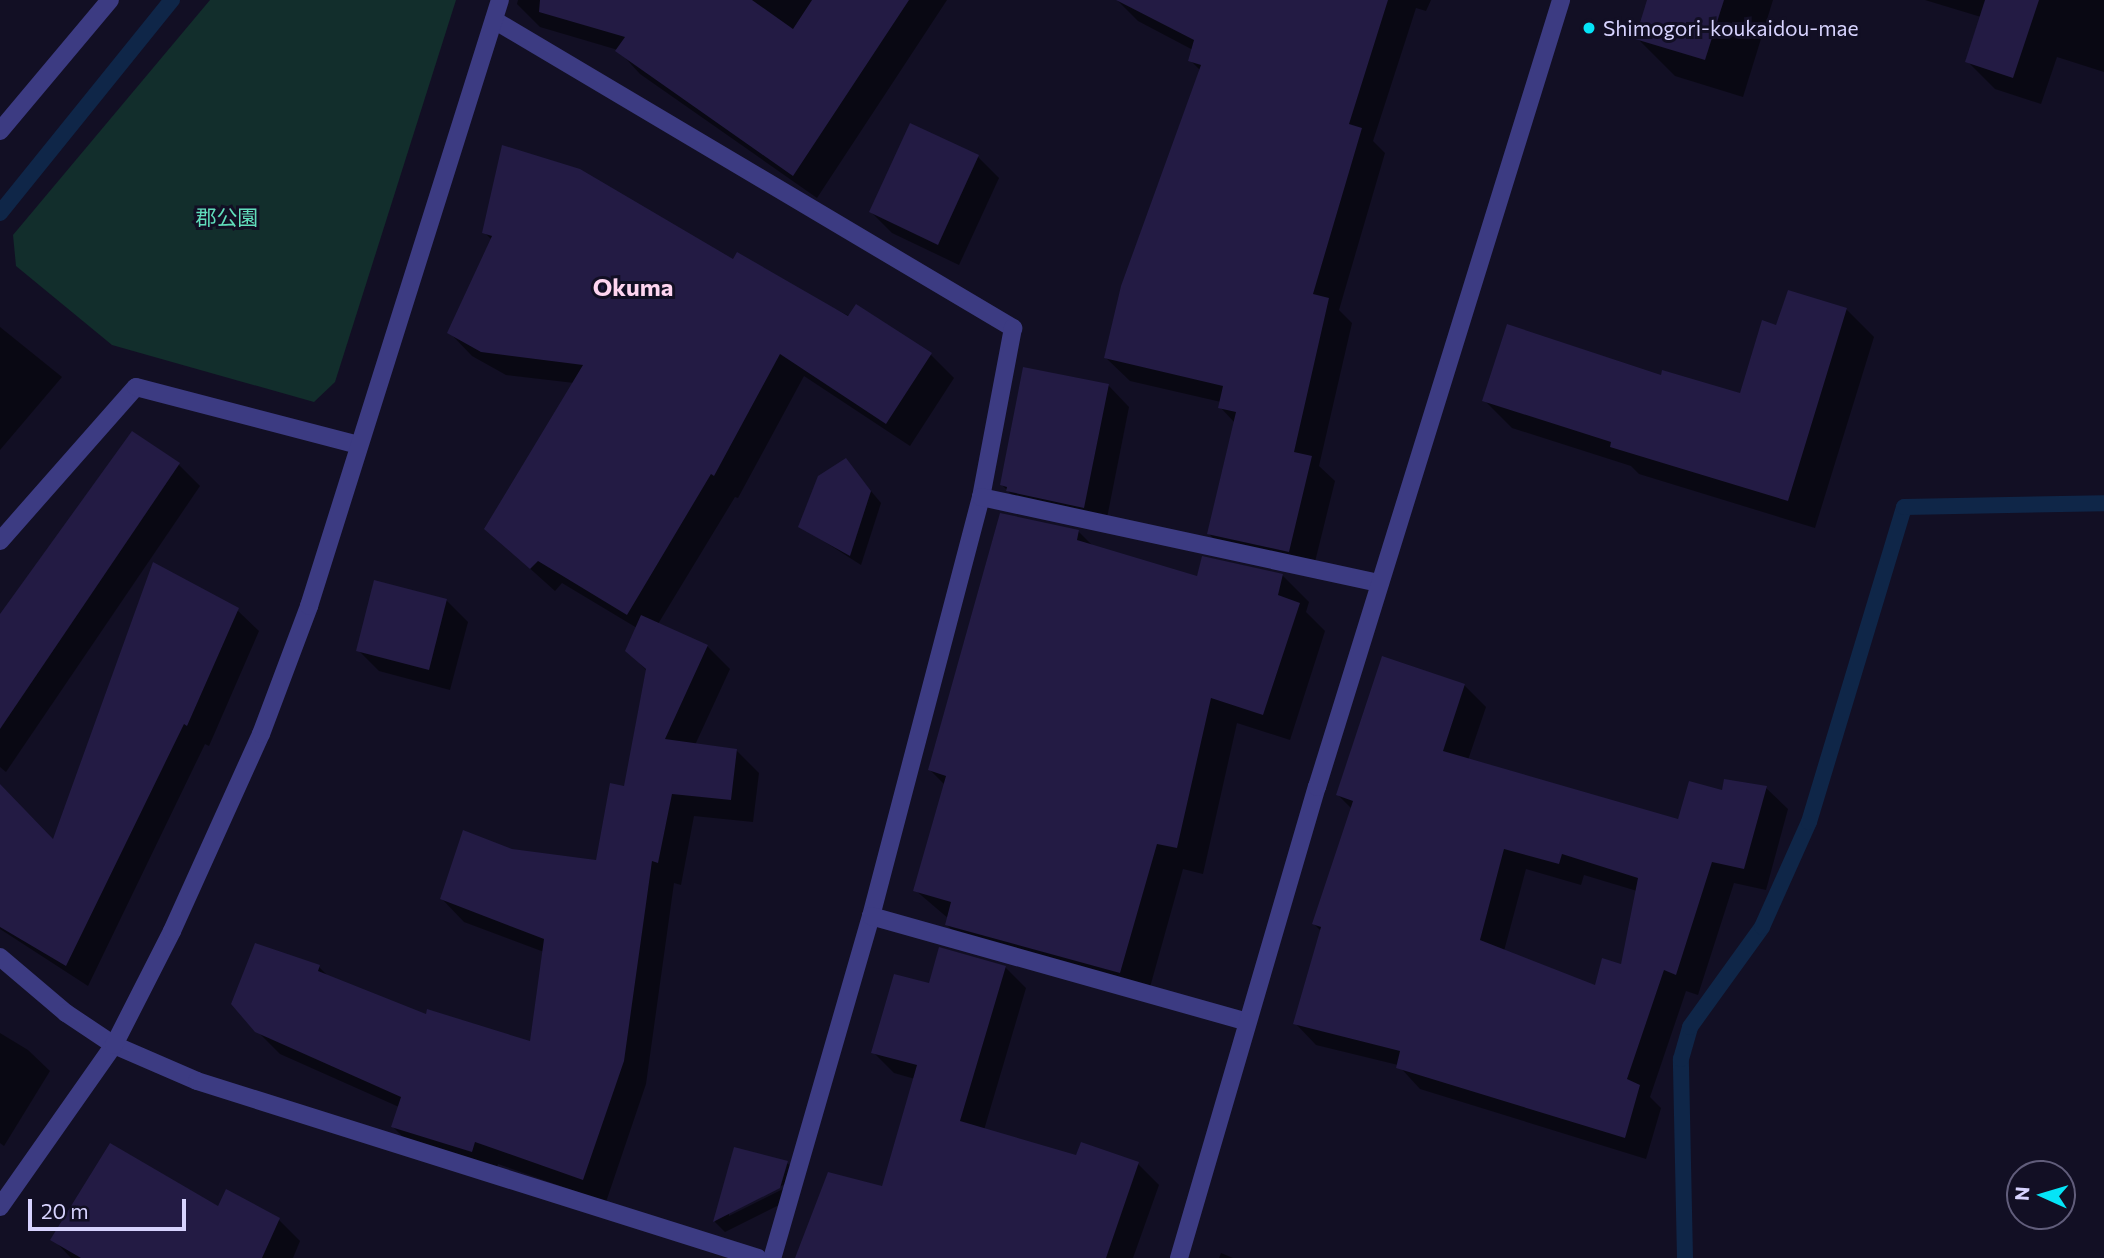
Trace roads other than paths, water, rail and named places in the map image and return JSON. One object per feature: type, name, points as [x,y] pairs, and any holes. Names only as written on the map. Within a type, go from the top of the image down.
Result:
[{"type":"street","points":[[0,131],[110,0]]},
{"type":"street","points":[[0,1207],[114,1045],[172,931],[261,734],[309,606],[500,0]]},
{"type":"street","points":[[1179,1258],[1247,1022],[1380,583],[1561,0]]},
{"type":"street","points":[[494,20],[1013,328],[981,497],[871,916],[772,1258]]},
{"type":"street","points":[[0,541],[136,387],[359,444]]},
{"type":"street","points":[[981,497],[1380,583]]},
{"type":"street","points":[[871,916],[1247,1022]]},
{"type":"street","points":[[0,957],[66,1013],[114,1045],[197,1081],[758,1258]]},
{"type":"waterway","points":[[0,213],[172,0]]},
{"type":"waterway","points":[[1685,1258],[1681,1059],[1690,1027],[1762,927],[1809,822],[1904,507],[2104,503]]},
{"type":"place","name":"Shimogori-koukaidou-mae","points":[[1589,28]]},
{"type":"district","name":"Okuma","points":[[633,287]]},
{"type":"park label","name":"郡公園","points":[[227,217]]}]
